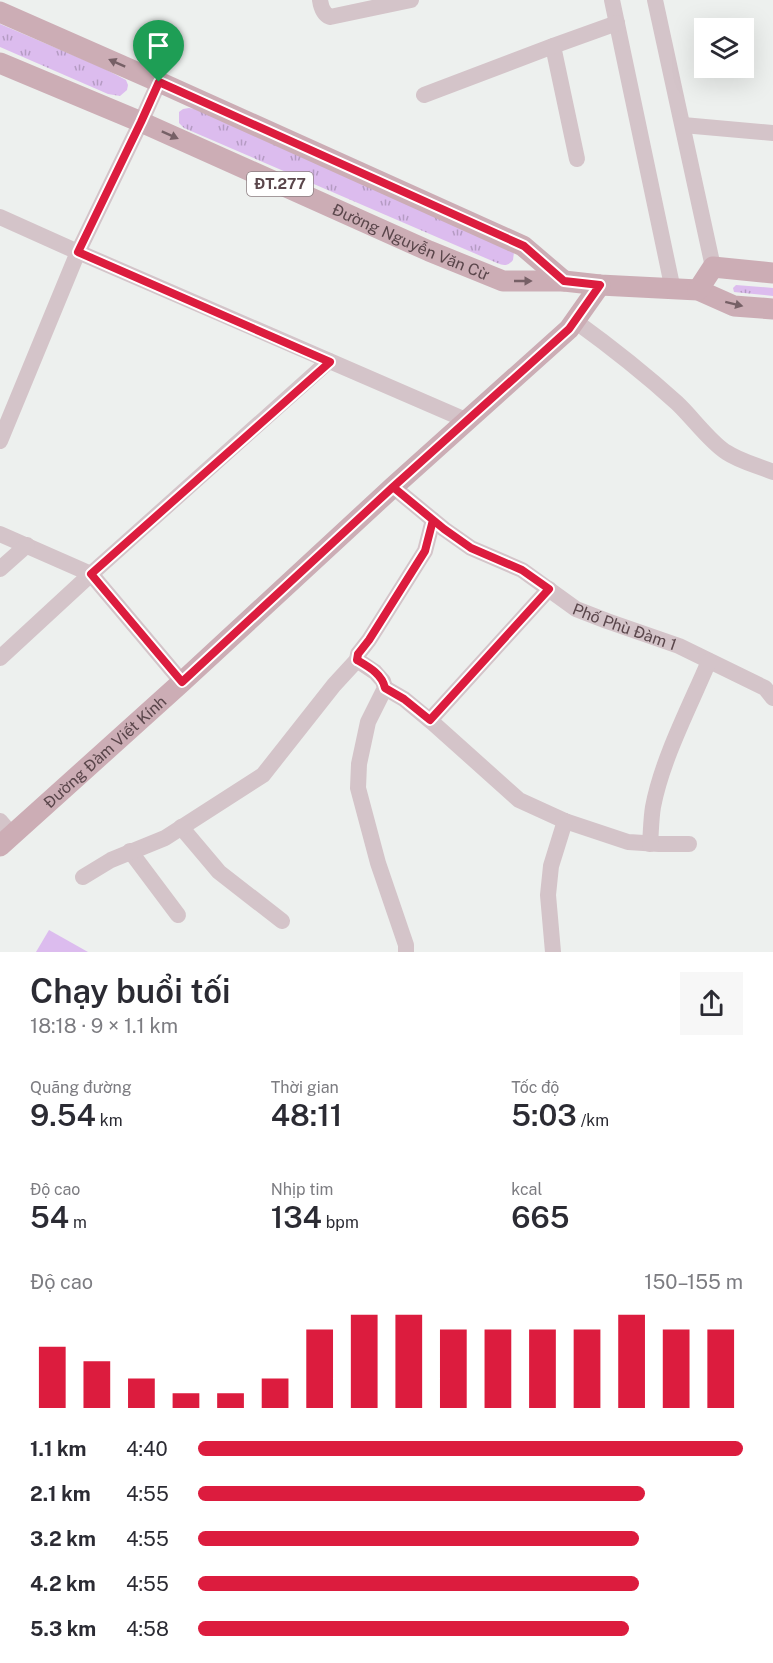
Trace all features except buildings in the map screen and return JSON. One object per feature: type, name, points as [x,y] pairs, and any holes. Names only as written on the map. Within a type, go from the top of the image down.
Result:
[{"type":"main road","name":"ĐT.277","points":[[0,12],[524,246],[564,281]]},
{"type":"main road","name":"Đường Nguyễn Văn Cừ","points":[[0,63],[141,122],[429,251],[503,281],[564,281],[698,290],[734,306],[773,309]]},
{"type":"main road","points":[[698,290],[713,267],[773,273]]},
{"type":"main road","name":"Đường Đàm Viết Kính","points":[[4,834],[182,682],[393,487],[569,329],[600,285]]},
{"type":"street","points":[[320,0],[323,11],[330,16],[411,0]]},
{"type":"street","points":[[612,0],[673,290]]},
{"type":"street","points":[[655,0],[713,267]]},
{"type":"street","points":[[424,95],[617,23]]},
{"type":"street","points":[[553,46],[577,159]]},
{"type":"street","points":[[0,441],[78,252],[159,82]]},
{"type":"street","points":[[683,125],[773,134]]},
{"type":"street","points":[[0,216],[468,421]]},
{"type":"street","points":[[575,321],[631,362],[679,405],[723,451],[748,464],[773,472]]},
{"type":"street","points":[[0,658],[330,362]]},
{"type":"street","name":"Phố Phù Đàm 1","points":[[393,487],[471,548],[522,570],[576,609],[679,646],[765,688],[773,698]]},
{"type":"street","points":[[82,876],[129,851],[165,838],[263,775],[334,685],[357,660],[358,654],[425,551],[433,520]]},
{"type":"street","points":[[0,534],[91,574],[182,682]]},
{"type":"street","points":[[0,569],[27,545]]},
{"type":"street","points":[[430,720],[549,589]]},
{"type":"street","points":[[357,660],[384,681],[385,688],[368,722],[359,764],[358,788],[378,863],[406,945],[406,952]]},
{"type":"street","points":[[650,844],[653,808],[658,786],[709,661]]},
{"type":"street","points":[[385,688],[404,699],[430,720],[519,800],[565,821],[628,842],[689,844]]},
{"type":"street","points":[[553,952],[548,895],[550,866],[565,821]]},
{"type":"street","points":[[181,827],[219,872],[282,921]]},
{"type":"street","points":[[129,851],[178,915]]},
{"type":"green space","points":[[0,24],[103,68],[126,80],[127,90],[120,96],[108,94],[0,47]]},
{"type":"green space","points":[[189,108],[514,252],[513,260],[506,265],[497,263],[184,128],[179,123],[179,112]]},
{"type":"green space","points":[[736,285],[773,288],[773,296],[734,292],[733,288]]},
{"type":"green space","points":[[49,930],[88,952],[36,952]]},
{"type":"route","points":[[159,82],[78,252],[330,362],[91,574],[182,682],[393,487],[433,520],[425,551],[358,654],[357,660],[375,672],[384,681],[385,688],[404,699],[430,720],[549,589],[522,570],[471,548],[393,487],[569,329],[600,285],[564,281],[524,246],[159,82]]}]
